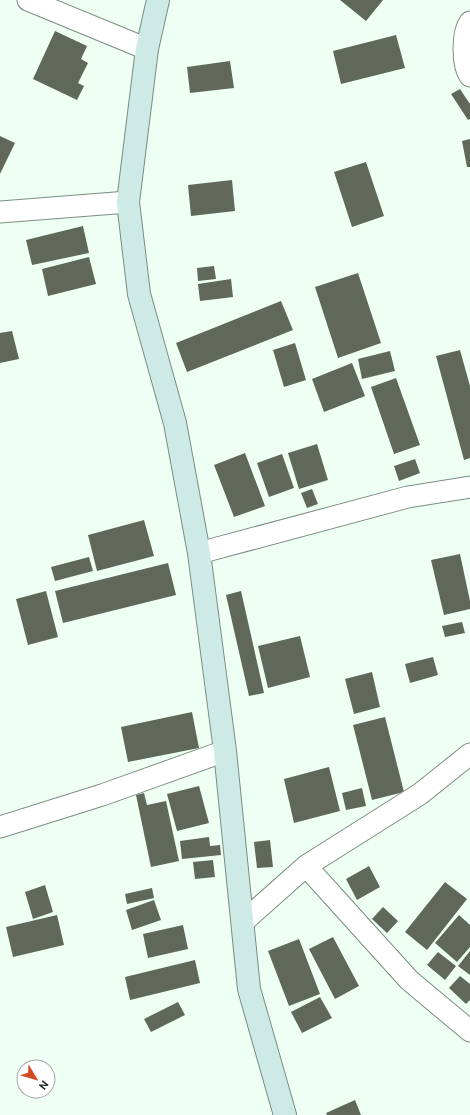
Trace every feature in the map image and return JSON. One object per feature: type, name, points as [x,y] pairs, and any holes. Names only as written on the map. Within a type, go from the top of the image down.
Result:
[{"type":"street","points":[[28,0],[147,49]]},
{"type":"street","points":[[158,0],[147,49],[128,202],[139,294],[176,424],[199,553],[225,751],[250,989],[284,1115]]},
{"type":"street","points":[[470,22],[466,27],[464,54],[470,76]]},
{"type":"street","points":[[0,212],[128,202]]},
{"type":"street","points":[[199,553],[408,497],[470,487]]},
{"type":"street","points":[[0,827],[102,795],[225,751]]},
{"type":"street","points":[[243,922],[306,866],[420,794],[470,754]]},
{"type":"street","points":[[306,866],[409,980],[470,1030]]},
{"type":"building","points":[[340,0],[383,0],[366,21]]},
{"type":"building","points":[[55,31],[87,46],[81,59],[88,63],[78,83],[84,86],[77,100],[33,79]]},
{"type":"building","points":[[396,35],[405,68],[341,84],[333,51]]},
{"type":"building","points":[[230,61],[234,88],[190,93],[187,67]]},
{"type":"building","points":[[460,89],[470,104],[470,119],[468,120],[451,94]]},
{"type":"building","points":[[0,136],[15,143],[0,174]]},
{"type":"building","points":[[470,139],[470,167],[467,167],[462,141]]},
{"type":"building","points":[[366,162],[384,216],[352,227],[334,172]]},
{"type":"building","points":[[232,180],[235,211],[191,216],[188,185]]},
{"type":"building","points":[[83,226],[89,253],[32,265],[26,240]]},
{"type":"building","points":[[89,257],[96,284],[48,296],[42,269]]},
{"type":"building","points":[[214,266],[216,279],[198,281],[197,268]]},
{"type":"building","points":[[358,273],[381,343],[338,358],[315,287]]},
{"type":"building","points":[[231,279],[233,297],[200,301],[198,284]]},
{"type":"building","points":[[281,301],[293,330],[187,372],[176,343]]},
{"type":"building","points":[[12,331],[19,359],[0,363],[0,333]]},
{"type":"building","points":[[295,343],[306,380],[284,387],[273,350]]},
{"type":"building","points":[[460,350],[470,386],[470,458],[464,460],[436,356]]},
{"type":"building","points":[[390,351],[395,371],[362,379],[358,359]]},
{"type":"building","points":[[352,363],[365,396],[324,412],[312,379]]},
{"type":"building","points":[[396,378],[420,445],[394,454],[371,387]]},
{"type":"building","points":[[317,444],[328,480],[299,489],[288,453]]},
{"type":"building","points":[[245,453],[265,506],[234,517],[214,465]]},
{"type":"building","points":[[282,454],[294,488],[269,497],[257,463]]},
{"type":"building","points":[[415,459],[420,473],[399,481],[394,466]]},
{"type":"building","points":[[312,489],[318,504],[307,508],[301,493]]},
{"type":"building","points":[[144,520],[154,556],[97,571],[88,535]]},
{"type":"building","points":[[460,554],[470,601],[470,609],[444,615],[431,560]]},
{"type":"building","points":[[89,557],[93,571],[55,581],[51,567]]},
{"type":"building","points":[[168,563],[176,595],[63,623],[55,591]]},
{"type":"building","points":[[46,591],[58,637],[28,645],[16,599]]},
{"type":"building","points":[[241,591],[264,693],[249,696],[226,595]]},
{"type":"building","points":[[462,622],[465,633],[445,637],[442,626]]},
{"type":"building","points":[[300,636],[310,677],[268,688],[258,646]]},
{"type":"building","points":[[433,657],[438,675],[410,683],[405,664]]},
{"type":"building","points":[[372,672],[380,707],[354,714],[345,679]]},
{"type":"building","points":[[192,712],[199,748],[128,762],[121,727]]},
{"type":"building","points":[[385,717],[404,792],[372,800],[353,725]]},
{"type":"building","points":[[329,767],[340,811],[294,823],[284,779]]},
{"type":"building","points":[[199,786],[209,823],[177,831],[167,794]]},
{"type":"building","points":[[362,788],[366,806],[346,810],[342,793]]},
{"type":"building","points":[[144,793],[147,805],[166,801],[179,861],[151,867],[136,795]]},
{"type":"building","points":[[209,837],[210,846],[220,845],[221,855],[182,859],[180,841]]},
{"type":"building","points":[[270,840],[273,867],[257,868],[254,842]]},
{"type":"building","points":[[213,860],[215,877],[195,879],[193,862]]},
{"type":"building","points":[[369,866],[380,887],[357,900],[346,879]]},
{"type":"building","points":[[445,882],[467,899],[427,950],[405,932]]},
{"type":"building","points":[[45,885],[53,912],[33,919],[25,892]]},
{"type":"building","points":[[152,888],[154,898],[127,904],[125,894]]},
{"type":"building","points":[[154,900],[161,920],[132,930],[126,910]]},
{"type":"building","points":[[383,907],[398,921],[387,933],[372,919]]},
{"type":"building","points":[[57,915],[64,945],[13,957],[6,927]]},
{"type":"building","points":[[459,915],[470,925],[470,947],[457,962],[435,943]]},
{"type":"building","points":[[183,925],[188,949],[148,958],[143,934]]},
{"type":"building","points":[[333,937],[359,986],[335,999],[309,949]]},
{"type":"building","points":[[299,939],[320,994],[289,1006],[268,951]]},
{"type":"building","points":[[470,951],[470,975],[458,966]]},
{"type":"building","points":[[438,952],[456,966],[445,980],[427,965]]},
{"type":"building","points":[[195,960],[200,983],[130,1000],[125,977]]},
{"type":"building","points":[[460,976],[470,984],[470,1000],[466,1004],[449,988]]},
{"type":"building","points":[[320,997],[332,1018],[302,1033],[291,1012]]},
{"type":"building","points":[[178,1002],[185,1015],[151,1032],[144,1019]]},
{"type":"building","points":[[355,1100],[361,1115],[327,1115],[326,1113]]}]
